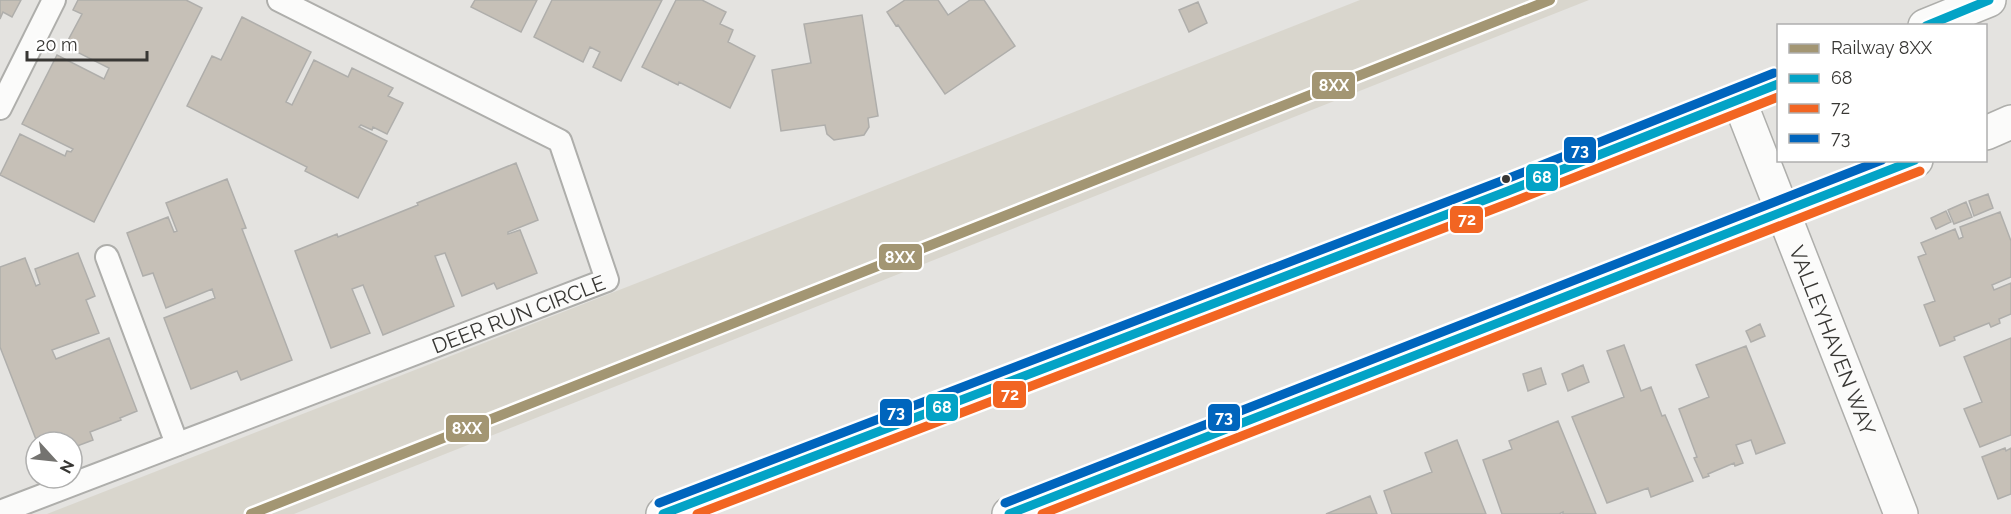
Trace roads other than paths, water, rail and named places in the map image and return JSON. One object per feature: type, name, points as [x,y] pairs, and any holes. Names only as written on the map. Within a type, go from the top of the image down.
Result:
[{"type":"main road","points":[[1930,24],[1989,0]]},
{"type":"main road","points":[[663,514],[1777,85]]},
{"type":"main road","name":"VALLEYHAVEN WAY","points":[[1739,100],[1892,511]]},
{"type":"main road","points":[[1987,133],[2011,122]]},
{"type":"main road","points":[[1009,514],[1783,214],[1911,162]]},
{"type":"lane","points":[[0,108],[54,0]]},
{"type":"lane","name":"DEER RUN CIRCLE","points":[[0,512],[607,280],[560,141],[279,0]]},
{"type":"lane","points":[[107,257],[177,444]]},
{"type":"rail line","name":"8XX","points":[[251,514],[1550,0]]}]
